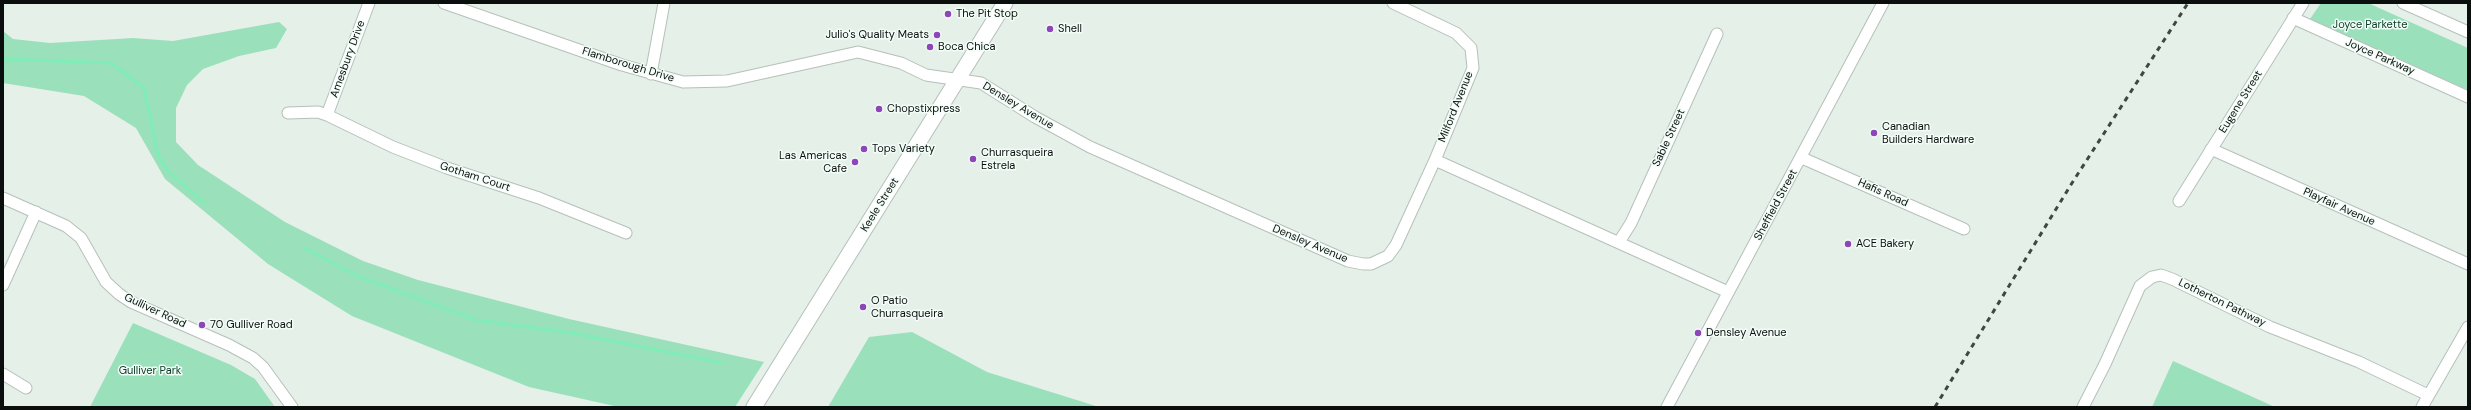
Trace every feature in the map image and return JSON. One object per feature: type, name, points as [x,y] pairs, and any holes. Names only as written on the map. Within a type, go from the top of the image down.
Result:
[{"type":"main road","name":"Keele Street","points":[[754,407],[1005,3]]},
{"type":"street","name":"Amesbury Drive","points":[[327,115],[369,3]]},
{"type":"street","name":"Flamborough Drive","points":[[444,3],[651,74],[683,82],[727,81],[858,52],[901,63],[926,75],[957,81]]},
{"type":"street","points":[[651,74],[664,3]]},
{"type":"street","name":"Milford Avenue","points":[[1393,3],[1456,33],[1471,48],[1473,68],[1435,160]]},
{"type":"street","name":"Sheffield Street","points":[[1667,407],[1884,3]]},
{"type":"street","name":"Eugene Street","points":[[2179,201],[2303,3]]},
{"type":"street","points":[[2403,3],[2468,32]]},
{"type":"street","name":"Joyce Parkway","points":[[2293,18],[2468,97]]},
{"type":"street","name":"Sable Street","points":[[1620,242],[1631,222],[1717,34]]},
{"type":"street","name":"Densley Avenue","points":[[957,81],[981,83],[1035,117],[1090,147],[1348,261],[1363,264],[1371,264],[1388,256],[1396,245],[1435,160]]},
{"type":"street","name":"Gotham Court","points":[[288,113],[318,112],[327,115],[393,147],[447,168],[539,198],[626,233]]},
{"type":"street","name":"Playfair Avenue","points":[[2211,149],[2468,264]]},
{"type":"street","name":"Hafis Road","points":[[1802,158],[1964,229]]},
{"type":"street","points":[[1435,160],[1620,242],[1728,292]]},
{"type":"street","name":"Gulliver Road","points":[[3,198],[66,226],[81,238],[106,282],[119,294],[131,302],[253,358],[263,367],[292,407]]},
{"type":"street","points":[[3,285],[36,212]]},
{"type":"street","name":"Lotherton Pathway","points":[[2083,407],[2105,364],[2140,286],[2152,277],[2161,275],[2176,280],[2270,327],[2359,362],[2428,395]]},
{"type":"street","points":[[2422,407],[2468,327]]},
{"type":"street","points":[[3,374],[26,388]]},
{"type":"green space","name":"Joyce Parkette","points":[[2321,3],[2368,3],[2468,48],[2468,90],[2310,19]]},
{"type":"green space","points":[[279,22],[287,29],[276,48],[239,56],[203,69],[187,85],[176,108],[176,142],[198,165],[285,222],[363,261],[418,280],[569,319],[764,362],[735,407],[619,407],[529,387],[352,316],[268,264],[165,179],[136,128],[84,96],[3,83],[3,31],[13,39],[50,43],[133,38],[173,41]]},
{"type":"green space","name":"Gulliver Park","points":[[133,323],[231,365],[255,379],[275,407],[90,407]]},
{"type":"green space","points":[[912,332],[987,372],[1099,407],[828,407],[869,337]]},
{"type":"green space","points":[[2173,361],[2275,407],[2152,407]]},
{"type":"waterway","points":[[3,59],[111,63],[144,88],[158,155],[167,170],[204,203]]},
{"type":"waterway","points":[[304,248],[360,277],[476,320],[572,333],[723,363]]},
{"type":"railway","points":[[1935,407],[2072,183],[2188,3]]},
{"type":"place","name":"The Pit Stop","points":[[948,14]]},
{"type":"place","name":"Shell","points":[[1050,29]]},
{"type":"place","name":"Julio's Quality Meats","points":[[937,35]]},
{"type":"place","name":"Boca Chica","points":[[930,47]]},
{"type":"place","name":"Chopstixpress","points":[[879,109]]},
{"type":"place","name":"Canadian Builders Hardware","points":[[1874,133]]},
{"type":"place","name":"Tops Variety","points":[[864,149]]},
{"type":"place","name":"Churrasqueira Estrela","points":[[973,159]]},
{"type":"place","name":"Las Americas Cafe","points":[[855,162]]},
{"type":"place","name":"ACE Bakery","points":[[1848,244]]},
{"type":"place","name":"O Patio Churrasqueira","points":[[863,307]]},
{"type":"place","name":"70 Gulliver Road","points":[[202,325]]},
{"type":"place","name":"Densley Avenue","points":[[1698,333]]}]
